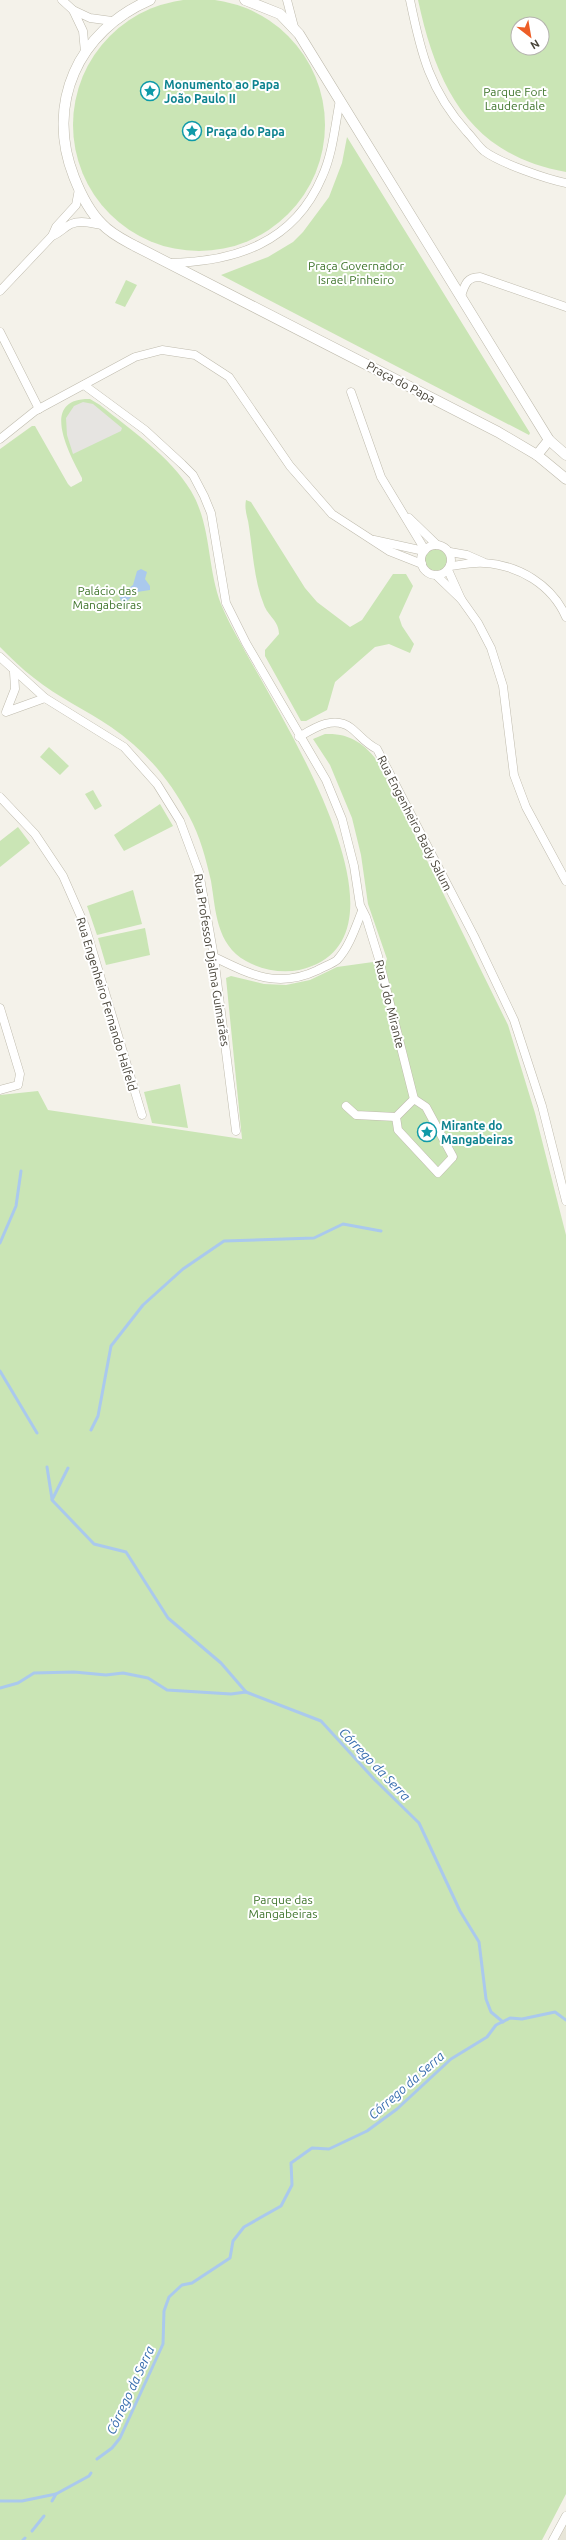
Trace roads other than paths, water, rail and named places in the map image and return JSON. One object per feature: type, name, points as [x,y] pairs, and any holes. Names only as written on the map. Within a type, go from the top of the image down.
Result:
[{"type":"street","points":[[62,0],[73,10],[90,18],[112,21]]},
{"type":"street","name":"Praça do Papa","points":[[150,0],[112,21],[85,52],[75,70],[62,116],[67,159],[79,189],[90,210],[102,225],[135,246],[167,263],[537,454],[566,479]]},
{"type":"street","points":[[287,0],[294,27]]},
{"type":"street","points":[[410,0],[418,37],[430,76],[442,101],[458,122],[484,151],[543,178],[566,183]]},
{"type":"street","points":[[251,1],[280,14],[294,27],[549,440],[566,455]]},
{"type":"street","points":[[73,10],[83,31],[85,52]]},
{"type":"street","points":[[167,263],[207,261],[232,256],[269,241],[299,215],[323,176],[330,152],[340,100]]},
{"type":"street","points":[[0,291],[52,236],[56,227],[76,205],[79,189]]},
{"type":"street","points":[[52,236],[78,222],[102,225]]},
{"type":"street","points":[[461,296],[466,281],[472,277],[480,277],[566,307]]},
{"type":"street","points":[[0,332],[39,409]]},
{"type":"street","points":[[0,439],[39,409],[135,357],[162,350],[196,355],[229,377],[269,438],[332,514],[368,538],[399,556],[422,564],[427,572],[436,575],[461,599],[478,623],[491,648],[503,686],[514,775],[526,807],[566,881]]},
{"type":"street","points":[[84,385],[145,430],[193,475],[211,513],[226,603],[246,643],[299,737]]},
{"type":"street","points":[[351,392],[381,477],[425,550],[422,564]]},
{"type":"street","points":[[537,454],[549,440]]},
{"type":"street","points":[[401,511],[437,545],[446,548],[450,552],[467,555],[483,562],[518,570],[538,581],[560,604],[566,617]]},
{"type":"street","points":[[368,538],[425,550],[437,545]]},
{"type":"street","points":[[450,552],[449,568],[461,599]]},
{"type":"street","points":[[436,575],[449,568],[483,562]]},
{"type":"street","name":"Rua Professor Djalma Guimarães","points":[[0,657],[14,672],[45,698],[124,747],[157,784],[180,821],[192,849],[199,872],[214,957],[236,1132]]},
{"type":"street","points":[[0,719],[6,712],[15,689],[14,672]]},
{"type":"street","points":[[6,712],[45,698]]},
{"type":"street","name":"Rua Engenheiro Bady Salum","points":[[299,737],[318,725],[330,722],[340,723],[350,727],[368,745],[378,749],[474,936],[514,1020],[542,1106],[566,1201]]},
{"type":"street","name":"Rua J do Mirante","points":[[299,737],[326,780],[342,819],[362,911],[366,916],[378,956],[414,1099]]},
{"type":"street","name":"Rua Engenheiro Fernando Halfeld","points":[[0,797],[35,834],[63,876],[85,926],[142,1115]]},
{"type":"street","points":[[214,957],[261,978],[286,980],[304,977],[337,960],[351,938],[362,911]]},
{"type":"street","points":[[0,1008],[20,1074],[18,1084],[0,1090]]},
{"type":"street","points":[[346,1106],[356,1115],[396,1117],[414,1099],[426,1107],[453,1157],[438,1173],[398,1130],[396,1117]]},
{"type":"street","points":[[552,2540],[566,2516]]},
{"type":"water","points":[[141,569],[147,572],[145,579],[150,586],[150,590],[137,592],[127,601],[121,601],[119,595],[133,585],[137,571]]},
{"type":"waterway","name":"Córrego da Serra","points":[[0,1243],[16,1206],[21,1171]]},
{"type":"waterway","name":"Córrego da Serra","points":[[91,1430],[98,1416],[111,1346],[143,1305],[183,1269],[224,1241],[314,1238],[343,1224],[381,1231]]},
{"type":"waterway","name":"Córrego da Serra","points":[[0,1371],[37,1433]]},
{"type":"waterway","name":"Córrego da Serra","points":[[47,1467],[52,1499]]},
{"type":"waterway","name":"Córrego da Serra","points":[[68,1468],[52,1500],[94,1544],[126,1552],[168,1618],[221,1663],[246,1692]]},
{"type":"waterway","name":"Córrego da Serra","points":[[0,1688],[18,1683],[34,1673],[74,1672],[106,1675],[123,1673],[148,1678],[167,1690],[231,1694],[246,1692],[321,1721],[374,1779],[419,1823],[460,1911],[479,1942],[486,1999],[491,2012],[503,2022]]},
{"type":"waterway","name":"Córrego da Serra","points":[[97,2459],[112,2448],[120,2438],[163,2344],[164,2311],[169,2297],[182,2285],[192,2283],[230,2258],[233,2241],[244,2227],[281,2206],[292,2185],[291,2163],[312,2148],[329,2149],[367,2131],[397,2109],[451,2059],[487,2037],[496,2025],[510,2018],[522,2019],[555,2012],[566,2020]]},
{"type":"waterway","name":"Córrego da Serra","points":[[52,2501],[56,2494],[89,2476],[91,2473]]},
{"type":"waterway","name":"Córrego da Serra","points":[[0,2501],[22,2501],[56,2494]]},
{"type":"waterway","name":"Córrego da Serra","points":[[32,2531],[44,2516]]},
{"type":"place","name":"Monumento ao Papa João Paulo II","points":[[150,91]]},
{"type":"place","name":"Praça do Papa","points":[[192,131]]},
{"type":"place","name":"Mirante do Mangabeiras","points":[[427,1132]]},
{"type":"park label","name":"Parque Fort Lauderdale","points":[[515,98]]},
{"type":"park label","name":"Praça Governador Israel Pinheiro","points":[[356,272]]},
{"type":"park label","name":"Palácio das Mangabeiras","points":[[107,597]]},
{"type":"park label","name":"Parque das Mangabeiras","points":[[283,1906]]}]
